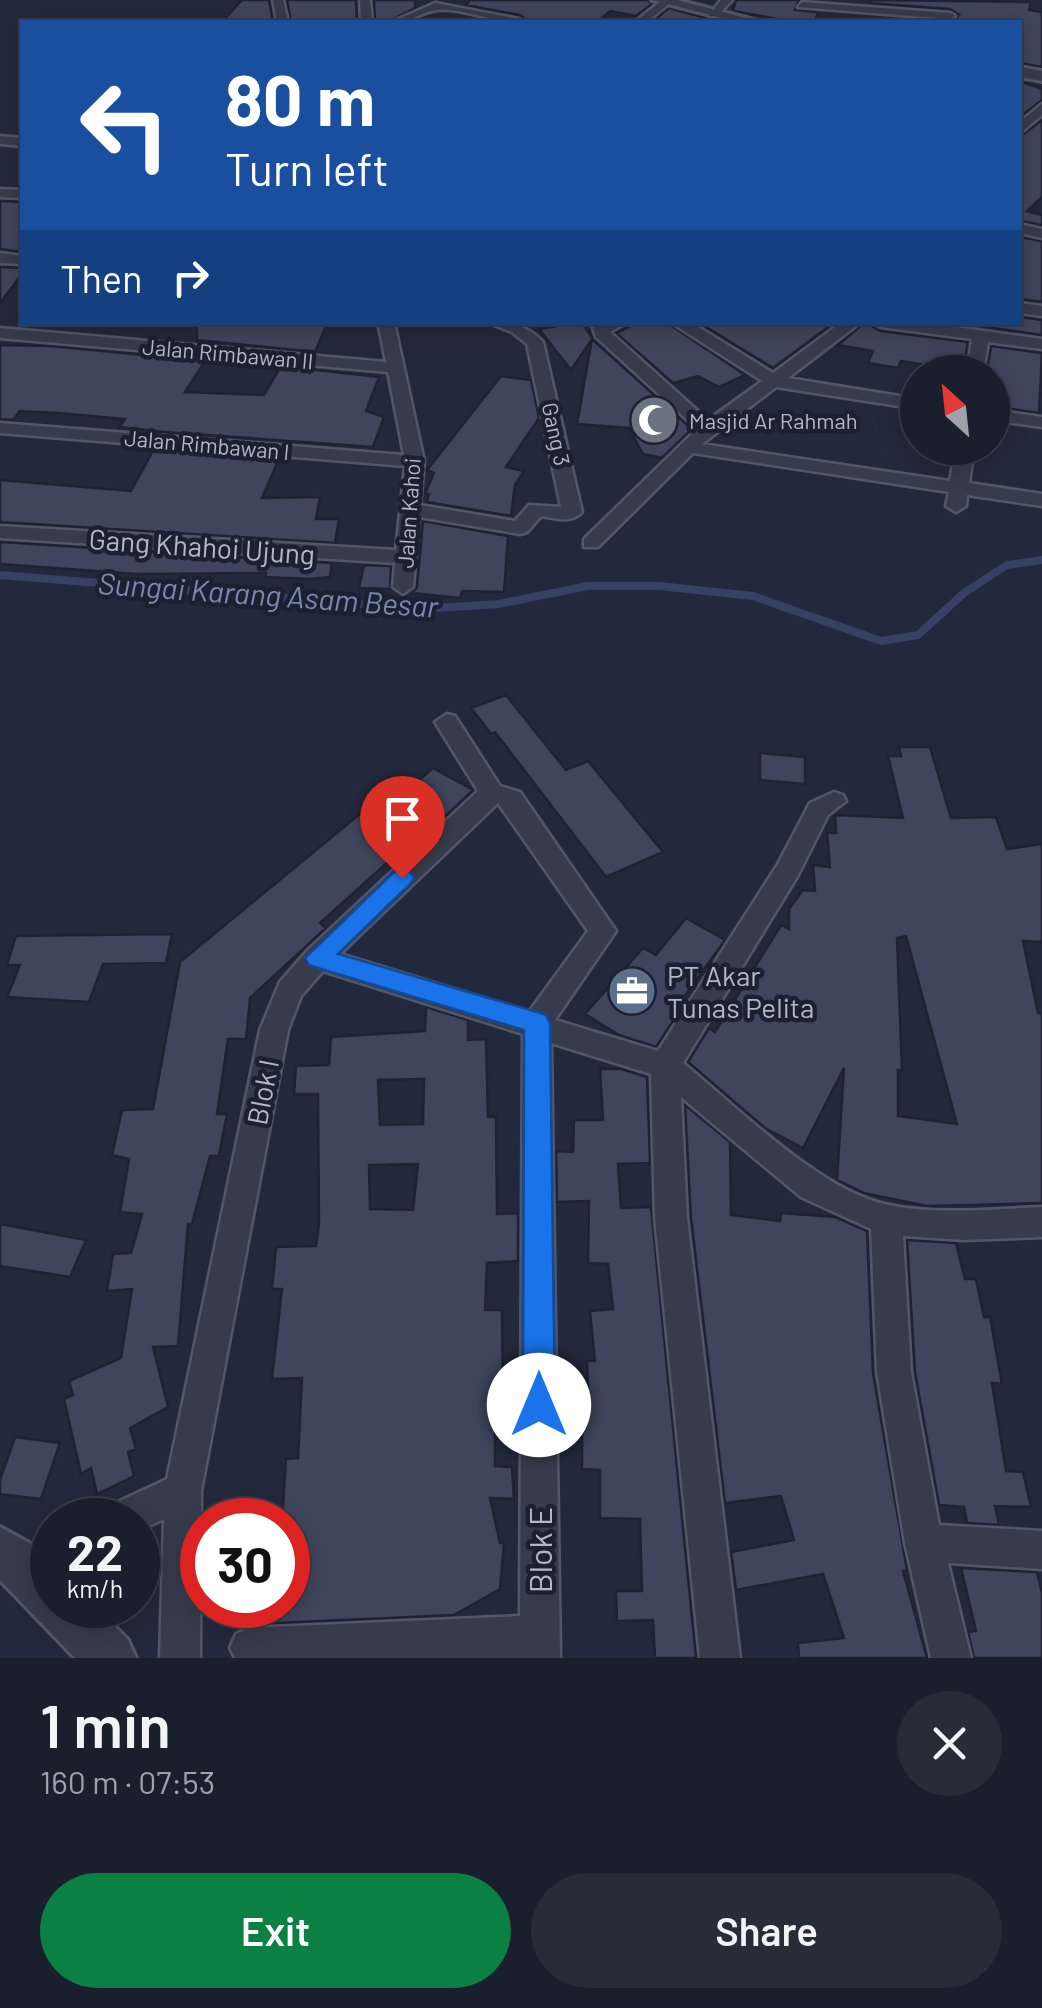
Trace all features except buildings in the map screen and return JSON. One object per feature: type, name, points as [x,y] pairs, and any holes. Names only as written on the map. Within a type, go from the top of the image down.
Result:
[{"type":"street","points":[[713,14],[727,0]]},
{"type":"street","points":[[802,6],[949,19],[954,0]]},
{"type":"street","points":[[642,20],[662,1],[744,20]]},
{"type":"street","points":[[402,20],[435,3],[507,15],[516,20]]},
{"type":"street","points":[[1022,127],[1042,109]]},
{"type":"street","name":"Jalan Kahoi","points":[[387,325],[415,461],[403,587]]},
{"type":"street","name":"Gang 3","points":[[409,510],[518,528],[537,508],[566,514],[572,508],[536,342],[518,328],[506,325]]},
{"type":"street","points":[[610,325],[601,328],[602,334],[708,429]]},
{"type":"street","points":[[683,325],[774,381],[900,401]]},
{"type":"street","points":[[591,543],[708,429],[849,325]]},
{"type":"street","points":[[902,325],[1042,344]]},
{"type":"street","name":"Jalan Rimbawan II","points":[[0,333],[396,368]]},
{"type":"street","points":[[978,355],[981,336]]},
{"type":"street","points":[[1010,418],[1042,422]]},
{"type":"street","name":"Jalan Rimbawan I","points":[[0,428],[415,461]]},
{"type":"street","points":[[688,447],[958,497],[1042,500]]},
{"type":"street","points":[[958,497],[963,465]]},
{"type":"street","name":"Gang Khahoi Ujung","points":[[0,532],[404,557]]},
{"type":"street","points":[[447,722],[603,931],[537,1023]]},
{"type":"street","name":"Blok I","points":[[180,1658],[183,1491],[274,1030],[290,990],[318,958],[502,796]]},
{"type":"street","points":[[720,1658],[671,1218],[665,1066],[788,870],[819,808],[834,801]]},
{"type":"street","points":[[318,958],[537,1023],[665,1066],[812,1188],[886,1220],[963,1225],[1042,1222]]},
{"type":"street","name":"Blok E","points":[[537,1023],[540,1646]]},
{"type":"street","points":[[886,1220],[894,1372],[924,1543],[951,1658]]},
{"type":"street","points":[[160,1502],[183,1491]]},
{"type":"street","points":[[924,1543],[1042,1550]]},
{"type":"street","points":[[81,1628],[110,1658]]},
{"type":"street","points":[[250,1648],[540,1646]]},
{"type":"waterway","name":"Sungai Karang Asam Besar","points":[[0,575],[420,609],[499,604],[588,586],[659,586],[753,596],[881,641],[918,635],[964,593],[1007,565],[1042,560]]},
{"type":"place","name":"Masjid Ar Rahmah","points":[[654,420]]},
{"type":"place","name":"PT Akar Tunas Pelita","points":[[632,991]]},
{"type":"route","points":[[402,878],[318,958],[537,1023],[539,1405]]}]
